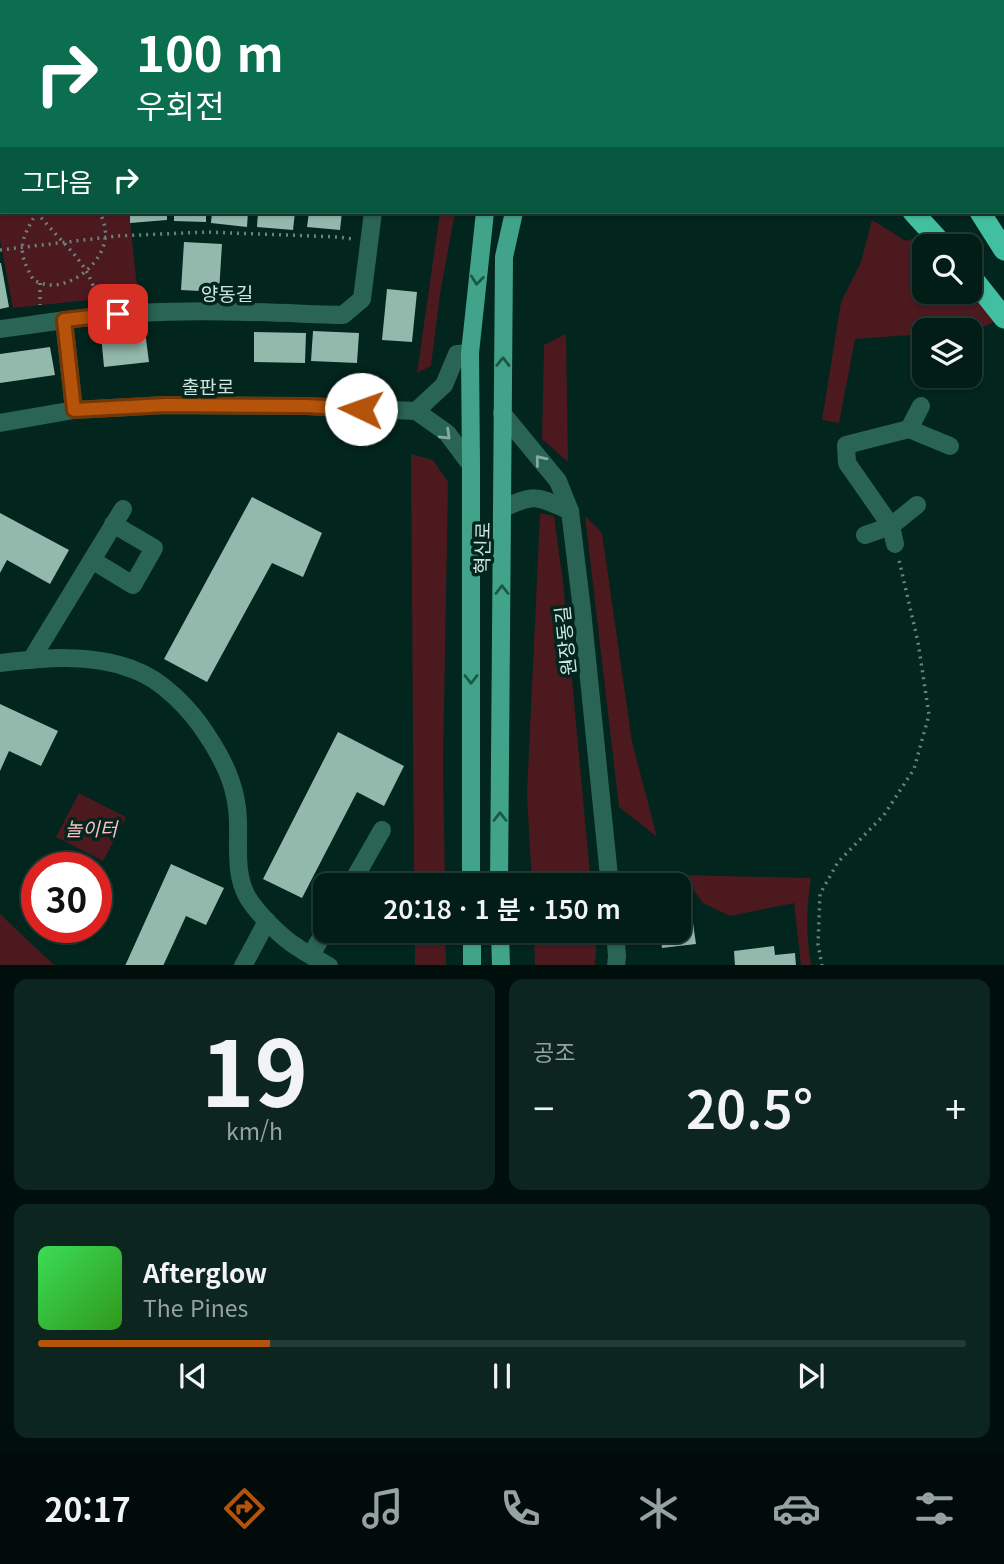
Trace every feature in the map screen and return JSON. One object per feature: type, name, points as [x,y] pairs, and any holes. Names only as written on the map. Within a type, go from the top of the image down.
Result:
[{"type":"highway","points":[[915,214],[933,234]]},
{"type":"highway","points":[[980,214],[1004,250]]},
{"type":"highway","points":[[982,290],[1004,318]]},
{"type":"main road","name":"혁신로","points":[[471,873],[470,353],[485,214]]},
{"type":"main road","name":"혁신로","points":[[499,873],[504,257],[514,214]]},
{"type":"main road","points":[[471,943],[472,965]]},
{"type":"main road","points":[[500,943],[501,965]]},
{"type":"street","name":"양동길","points":[[0,329],[138,313],[343,315],[362,299],[373,214]]},
{"type":"street","points":[[64,320],[74,410]]},
{"type":"street","points":[[470,353],[457,354],[444,385],[416,411],[447,433],[471,465]]},
{"type":"street","name":"출판로","points":[[0,423],[74,410],[179,405],[306,406],[416,411]]},
{"type":"street","points":[[909,429],[921,407]]},
{"type":"street","name":"원장동길","points":[[502,414],[558,481],[570,511],[609,873]]},
{"type":"street","points":[[893,535],[847,463],[846,445],[909,429],[950,446]]},
{"type":"street","points":[[502,509],[537,497],[570,511]]},
{"type":"street","points":[[893,535],[917,505]]},
{"type":"street","points":[[31,660],[92,559],[118,516],[154,548],[133,586],[92,559]]},
{"type":"street","points":[[865,535],[893,535]]},
{"type":"street","points":[[0,663],[60,658],[102,661],[134,669],[163,686],[196,718],[232,779],[237,809],[239,873],[248,897],[267,921],[296,947],[329,965]]},
{"type":"street","points":[[357,873],[382,830]]},
{"type":"street","points":[[243,965],[267,921]]},
{"type":"street","points":[[311,955],[318,943]]},
{"type":"street","points":[[616,943],[616,965]]},
{"type":"path","points":[[36,214],[27,228],[21,247],[23,263],[34,281],[48,286],[67,282],[86,271],[100,254],[106,237],[101,214]]},
{"type":"path","points":[[39,214],[83,266],[95,291],[97,305]]},
{"type":"path","points":[[0,250],[106,237],[207,232],[352,239]]},
{"type":"path","points":[[40,283],[40,311]]},
{"type":"path","points":[[822,965],[818,944],[820,894],[838,862],[884,815],[914,769],[929,715],[918,642],[893,535]]},
{"type":"green space","points":[[0,214],[129,214],[138,295],[13,308],[0,240]]},
{"type":"green space","points":[[440,214],[455,214],[440,294],[431,366],[417,373]]},
{"type":"green space","points":[[872,220],[906,241],[912,239],[912,304],[982,304],[982,302],[998,320],[982,327],[982,318],[912,318],[912,335],[855,339],[839,423],[822,420],[841,302],[861,262]]},
{"type":"green space","points":[[566,334],[568,462],[542,439],[544,345]]},
{"type":"green space","points":[[411,454],[433,460],[448,482],[443,766],[445,873],[414,873]]},
{"type":"green space","points":[[540,513],[554,516],[563,582],[590,873],[531,873],[527,795]]},
{"type":"green space","points":[[585,516],[602,533],[632,742],[657,837],[619,807]]},
{"type":"green space","name":"놀이터","points":[[79,793],[126,817],[108,852],[85,852],[56,837]]},
{"type":"green space","points":[[691,875],[811,878],[807,922],[811,965],[801,965],[794,903],[730,916],[703,903],[691,886]]},
{"type":"green space","points":[[0,914],[21,934],[21,943],[31,943],[54,965],[0,965]]},
{"type":"green space","points":[[415,943],[445,943],[446,965],[415,965]]},
{"type":"green space","points":[[534,943],[596,943],[595,965],[535,965]]},
{"type":"building","points":[[130,214],[167,214],[167,220],[130,223]]},
{"type":"building","points":[[174,214],[206,214],[206,222],[174,221]]},
{"type":"building","points":[[212,214],[248,214],[247,227],[211,223]]},
{"type":"building","points":[[258,214],[295,214],[293,230],[257,227]]},
{"type":"building","points":[[309,214],[342,214],[340,230],[307,227]]},
{"type":"building","points":[[184,242],[222,244],[219,292],[181,290]]},
{"type":"building","points":[[0,263],[9,307],[0,309]]},
{"type":"building","points":[[387,289],[417,292],[412,342],[382,340]]},
{"type":"building","points":[[145,331],[149,362],[104,367],[101,335]]},
{"type":"building","points":[[313,331],[359,333],[357,363],[311,361]]},
{"type":"building","points":[[254,332],[306,333],[305,363],[254,362]]},
{"type":"building","points":[[50,347],[55,375],[0,383],[0,354]]},
{"type":"building","points":[[252,497],[322,533],[303,577],[272,563],[207,682],[164,659]]},
{"type":"building","points":[[0,513],[69,550],[50,584],[7,560],[0,573]]},
{"type":"building","points":[[0,704],[58,731],[41,766],[9,751],[0,771]]},
{"type":"building","points":[[338,732],[404,766],[384,806],[357,792],[302,898],[263,879]]},
{"type":"building","points":[[171,864],[224,888],[206,925],[186,916],[163,965],[125,965]]},
{"type":"building","points":[[693,923],[696,944],[662,948],[661,943],[691,943]]},
{"type":"building","points":[[774,946],[775,955],[795,953],[796,965],[735,965],[734,951]]},
{"type":"route","points":[[118,314],[64,320],[74,410],[166,405],[361,409]]}]
